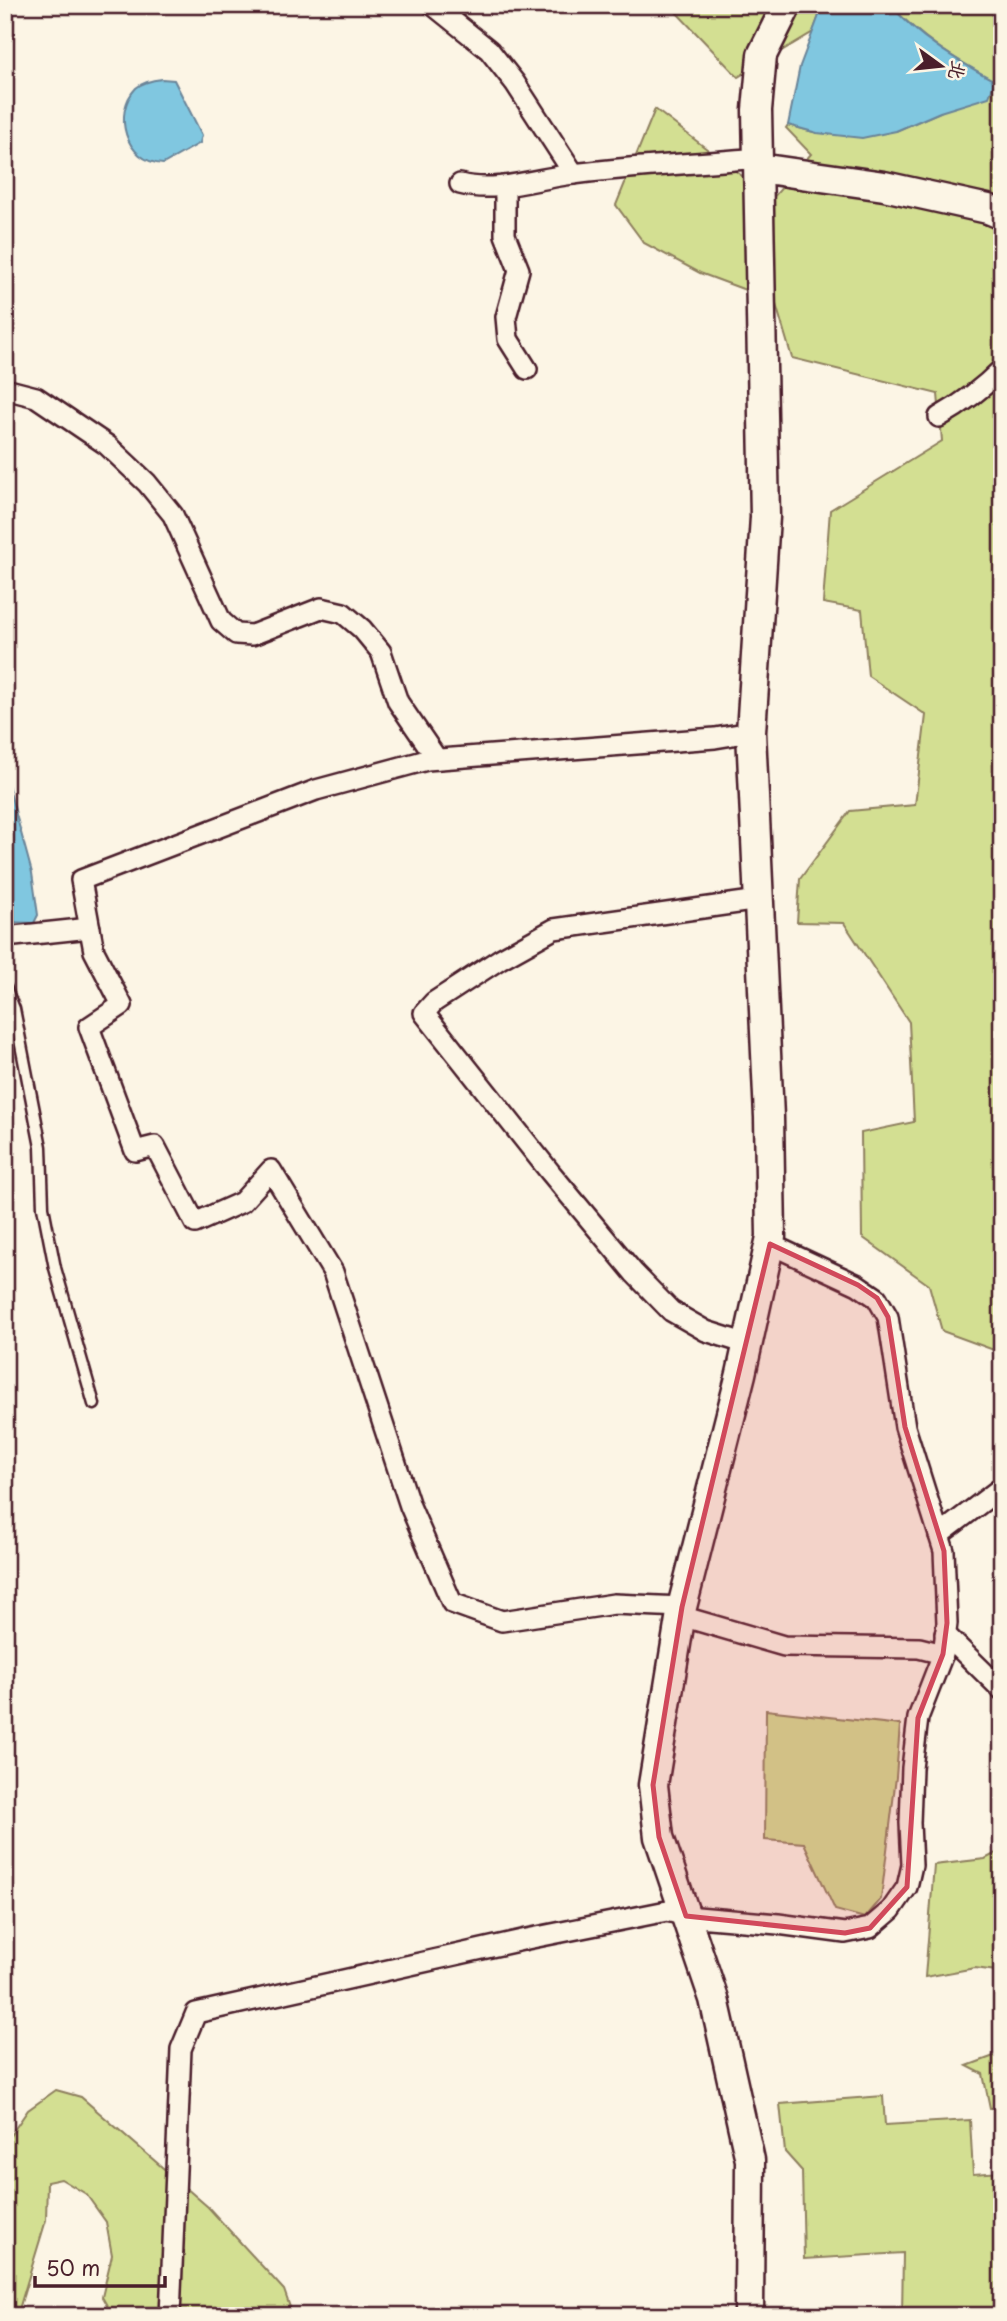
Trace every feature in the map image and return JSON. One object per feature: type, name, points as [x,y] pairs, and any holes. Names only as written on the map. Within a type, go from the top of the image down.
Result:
[{"type":"street","points":[[433,5],[489,50],[515,83],[574,174]]},
{"type":"street","points":[[750,2316],[750,2160],[714,1999],[659,1837],[653,1785],[682,1612],[770,1244],[769,1117],[751,732],[765,517],[757,110],[762,55],[787,5]]},
{"type":"street","points":[[460,184],[475,188],[505,186],[574,174],[759,163],[884,186],[988,209],[1002,215]]},
{"type":"street","points":[[505,186],[505,235],[519,270],[506,317],[508,340],[527,369]]},
{"type":"street","points":[[939,417],[975,393],[1002,369]]},
{"type":"street","points":[[5,389],[36,397],[107,445],[147,483],[173,515],[221,621],[236,634],[252,635],[321,608],[343,613],[362,629],[381,652],[398,702],[438,759]]},
{"type":"street","points":[[751,732],[715,738],[438,759],[316,789],[81,880],[94,951],[122,1005],[89,1027],[135,1151],[155,1146],[195,1223],[242,1202],[271,1170],[334,1272],[411,1506],[452,1603],[502,1621],[614,1604],[682,1612],[784,1646],[919,1648],[944,1644],[1002,1690]]},
{"type":"street","points":[[747,1344],[706,1331],[671,1311],[634,1273],[550,1172],[424,1013],[434,1003],[500,959],[554,929],[759,900]]},
{"type":"street","points":[[5,937],[90,928]]},
{"type":"street","points":[[170,2316],[181,2049],[191,2021],[197,2013],[527,1939],[667,1911],[686,1916],[845,1933],[870,1928],[891,1910],[907,1887],[912,1864],[912,1768],[918,1718],[944,1644],[944,1551],[905,1427],[888,1317],[883,1307],[877,1298],[858,1285],[770,1244]]},
{"type":"street","points":[[939,1535],[1002,1487]]},
{"type":"lane","points":[[5,987],[15,1009],[41,1147],[43,1207],[55,1268],[94,1404]]},
{"type":"highlighted area","points":[[770,1244],[858,1285],[877,1298],[888,1317],[905,1427],[944,1551],[947,1623],[943,1654],[918,1718],[907,1887],[870,1928],[845,1933],[686,1916],[659,1837],[653,1785],[682,1607]]},
{"type":"green space","points":[[677,5],[823,5],[813,32],[738,77],[675,11]]},
{"type":"green space","points":[[891,5],[1002,5],[1002,1353],[942,1331],[929,1285],[862,1237],[861,1133],[914,1122],[909,1022],[844,923],[797,922],[800,879],[850,811],[915,805],[926,715],[868,676],[862,610],[823,603],[830,510],[942,441],[938,394],[792,358],[775,301],[700,273],[644,243],[616,205],[655,109],[772,199],[811,154],[786,128],[788,125],[817,133],[896,131],[940,112],[994,81],[926,38]]},
{"type":"green space","points":[[766,1710],[900,1725],[881,1899],[865,1918],[835,1910],[804,1843],[765,1840]]},
{"type":"green space","points":[[1002,1850],[1002,1998],[996,1971],[975,1968],[925,1977],[934,1865],[985,1859]]},
{"type":"green space","points":[[1002,2053],[1002,2108],[990,2108],[983,2074],[967,2066]]},
{"type":"green space","points":[[56,2090],[81,2097],[208,2207],[284,2290],[293,2316],[113,2316],[102,2297],[112,2255],[106,2222],[86,2194],[61,2179],[47,2182],[46,2220],[17,2316],[5,2316],[5,2143],[28,2110]]},
{"type":"green space","points":[[883,2096],[885,2125],[970,2120],[973,2174],[1002,2172],[1002,2316],[902,2316],[903,2253],[804,2259],[802,2171],[785,2152],[780,2104]]},
{"type":"water","points":[[823,5],[891,5],[926,38],[995,81],[989,97],[940,112],[896,131],[862,138],[817,133],[788,125],[800,66]]},
{"type":"water","points":[[162,79],[174,80],[202,135],[200,143],[163,164],[139,155],[131,146],[124,123],[129,98],[136,88]]},
{"type":"water","points":[[5,774],[32,873],[38,915],[34,923],[5,922]]}]
